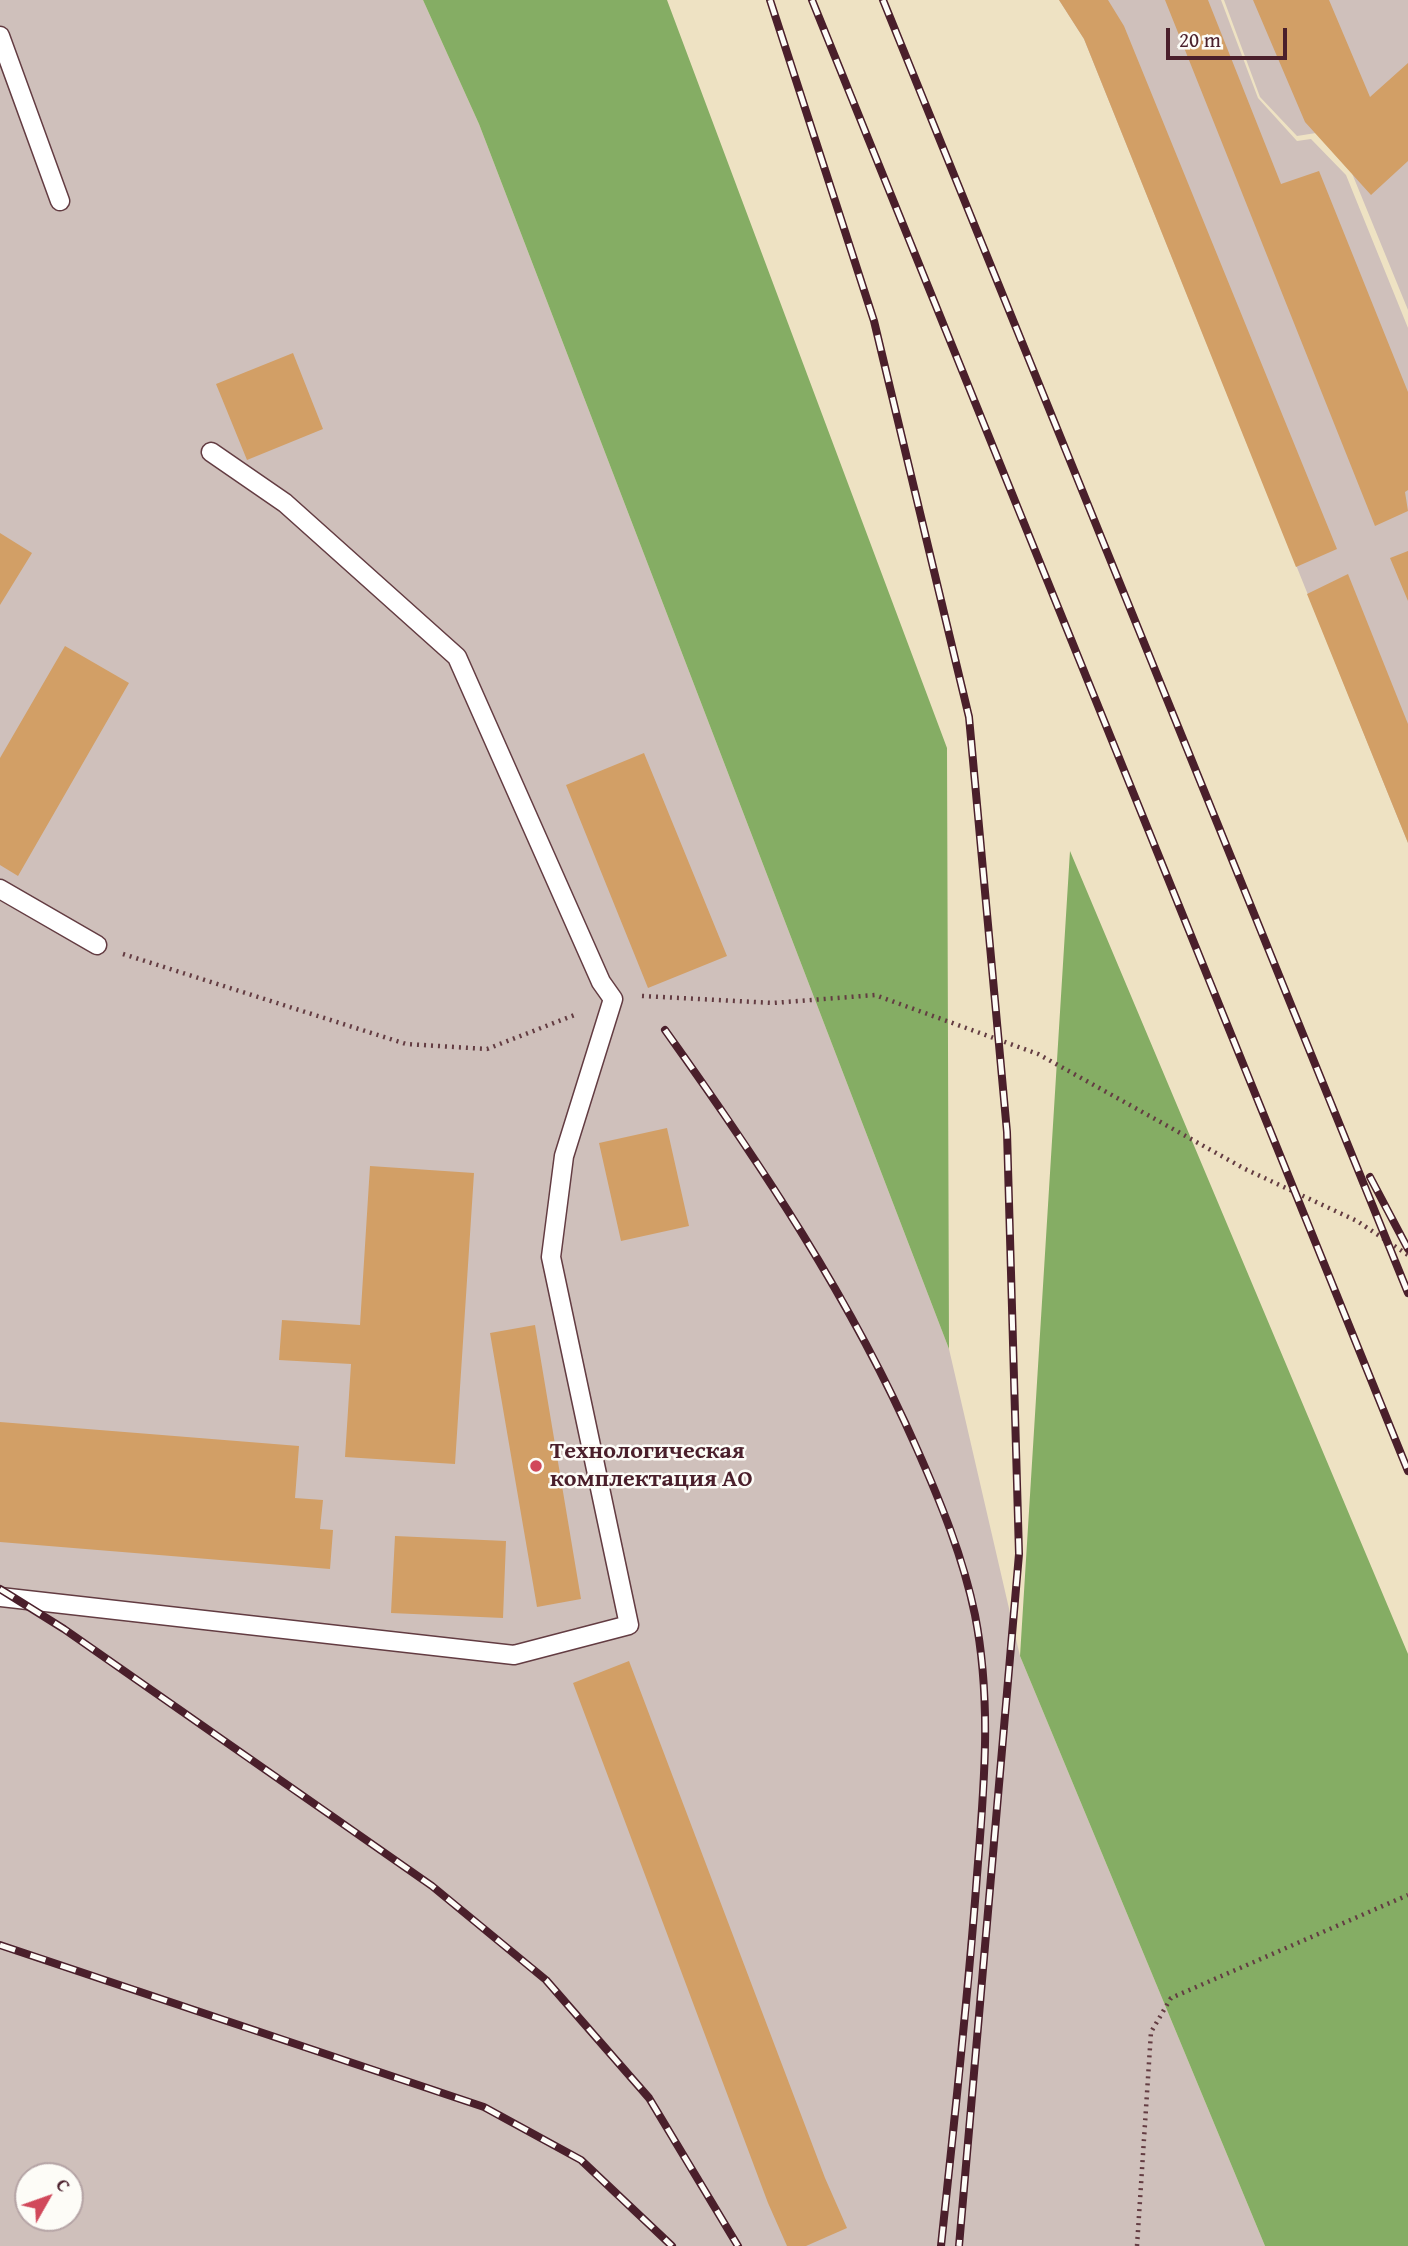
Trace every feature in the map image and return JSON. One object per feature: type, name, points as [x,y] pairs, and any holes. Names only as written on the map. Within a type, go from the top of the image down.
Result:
[{"type":"lane","points":[[0,36],[60,201]]},
{"type":"lane","points":[[0,1597],[513,1655],[629,1625],[551,1257],[564,1156],[613,999],[601,982],[457,657],[285,503],[211,452]]},
{"type":"lane","points":[[0,889],[97,945]]},
{"type":"path","points":[[97,945],[406,1044],[487,1049],[613,999],[656,994],[773,1003],[875,995],[1038,1054],[1245,1169],[1357,1221],[1408,1255]]},
{"type":"path","points":[[1137,2246],[1151,2032],[1171,1998],[1408,1895]]},
{"type":"shaded area","points":[[0,0],[423,0],[479,124],[949,1349],[1020,1656],[1265,2246],[0,2246]]},
{"type":"shaded area","points":[[1059,0],[1221,0],[1258,98],[1297,141],[1311,139],[1346,175],[1408,328],[1408,843],[1084,39]]},
{"type":"shaded area","points":[[1224,0],[1408,0],[1408,310],[1349,166],[1316,133],[1297,136],[1260,97]]},
{"type":"green space","points":[[423,0],[667,0],[947,748],[949,1349],[479,124]]},
{"type":"green space","points":[[1070,851],[1408,1654],[1408,2246],[1265,2246],[1020,1656]]},
{"type":"building","points":[[1059,0],[1108,0],[1124,26],[1337,549],[1296,567],[1084,39]]},
{"type":"building","points":[[1165,0],[1208,0],[1281,184],[1319,171],[1408,392],[1408,490],[1405,492],[1408,511],[1375,526]]},
{"type":"building","points":[[1253,0],[1329,0],[1370,97],[1408,63],[1408,161],[1371,195],[1305,122]]},
{"type":"building","points":[[293,353],[323,429],[247,460],[216,384]]},
{"type":"building","points":[[0,533],[32,553],[0,605]]},
{"type":"building","points":[[1408,551],[1408,601],[1390,558]]},
{"type":"building","points":[[1348,574],[1408,724],[1408,843],[1307,594]]},
{"type":"building","points":[[65,646],[129,683],[18,876],[0,865],[0,758]]},
{"type":"building","points":[[644,753],[727,956],[648,988],[566,785]]},
{"type":"building","points":[[667,1128],[689,1226],[621,1241],[599,1143]]},
{"type":"building","points":[[370,1166],[474,1173],[455,1464],[345,1457],[351,1364],[279,1360],[282,1320],[360,1325]]},
{"type":"building","name":"Технологическая комплектация АО","points":[[535,1325],[581,1599],[537,1607],[490,1333]]},
{"type":"building","points":[[0,1422],[299,1446],[295,1498],[323,1500],[320,1529],[333,1530],[330,1569],[0,1542]]},
{"type":"building","points":[[395,1536],[506,1541],[503,1618],[391,1613]]},
{"type":"building","points":[[629,1661],[825,2178],[847,2228],[806,2246],[787,2246],[768,2203],[573,1683]]},
{"type":"railway","points":[[770,0],[874,321],[969,717],[1007,1132],[1019,1554],[959,2246]]},
{"type":"railway","points":[[812,0],[1408,1471]]},
{"type":"railway","points":[[883,0],[1408,1293]]},
{"type":"railway","points":[[665,1030],[769,1181],[863,1339],[891,1393],[934,1490],[958,1551],[975,1615],[985,1713],[984,1778],[969,1968],[941,2246]]},
{"type":"railway","points":[[1370,1177],[1408,1249]]},
{"type":"railway","points":[[0,1589],[64,1629],[432,1886],[546,1980],[649,2098],[738,2246]]},
{"type":"railway","points":[[0,1945],[484,2107],[581,2160],[672,2246]]},
{"type":"place","name":"Технологическая комплектация АО","points":[[536,1466]]}]
